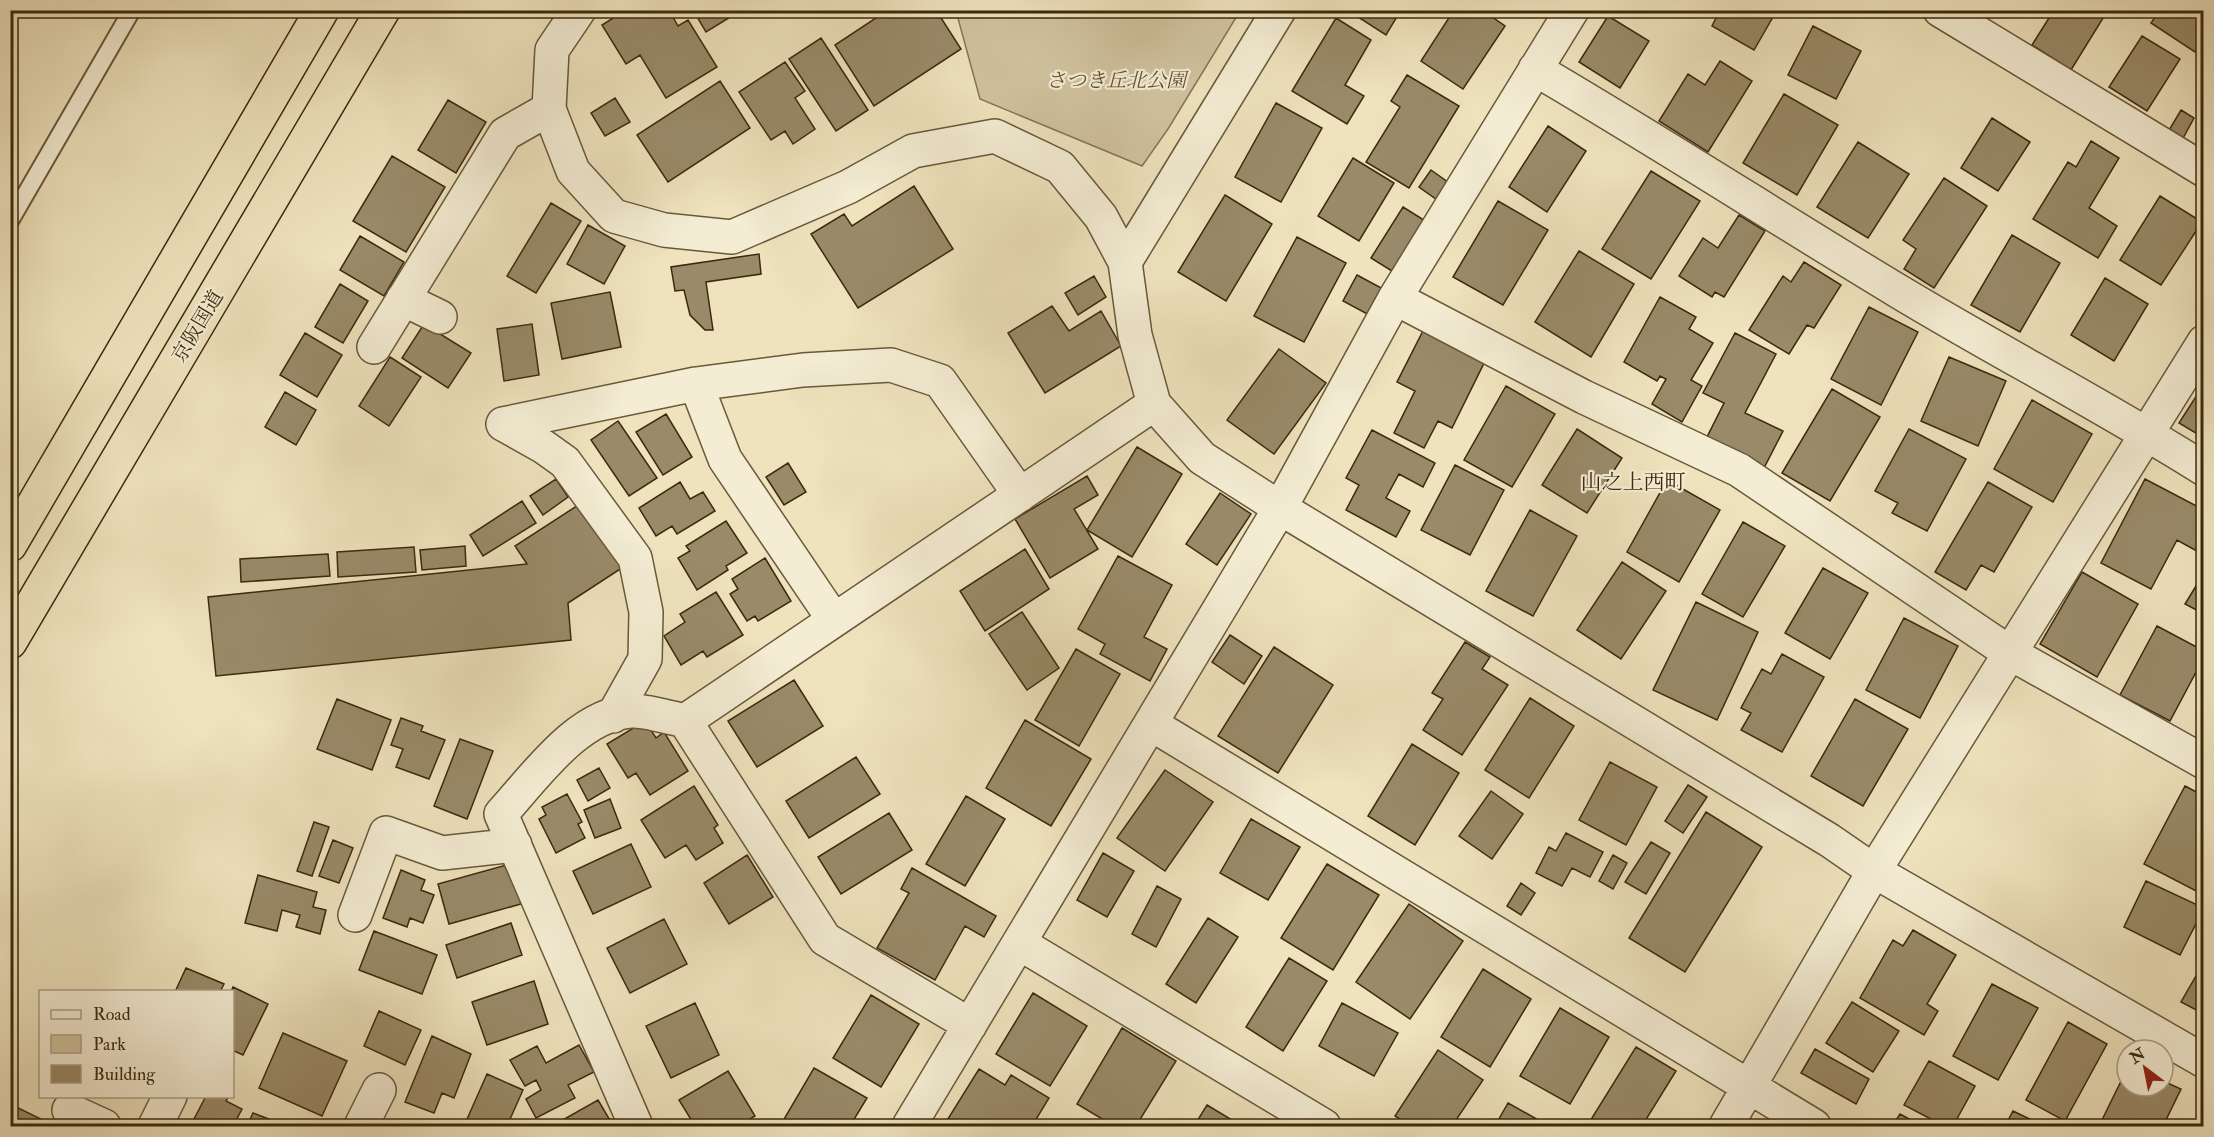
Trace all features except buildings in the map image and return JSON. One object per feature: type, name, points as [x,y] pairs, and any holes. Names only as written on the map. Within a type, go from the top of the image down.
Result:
[{"type":"highway","points":[[10,545],[322,10]]},
{"type":"highway","name":"京阪国道","points":[[10,642],[383,10]]},
{"type":"street","points":[[579,10],[552,50],[549,109],[573,171],[614,216],[664,230],[732,237],[848,187],[913,151],[995,136],[1060,167],[1101,217],[1125,262],[1136,335],[1154,404],[1202,458],[1280,508],[1829,840],[1874,871],[2204,1061]]},
{"type":"street","points":[[1125,262],[1279,10]]},
{"type":"street","points":[[909,1126],[1280,508],[1395,298],[1572,10]]},
{"type":"street","points":[[1940,10],[2204,170]]},
{"type":"street","points":[[1535,69],[1633,126],[1900,292],[2147,433],[2204,469]]},
{"type":"street","points":[[374,347],[505,134],[549,109]]},
{"type":"street","points":[[1395,298],[1584,397],[1739,470],[2010,653],[2204,762]]},
{"type":"street","points":[[403,299],[440,316]]},
{"type":"street","points":[[1726,1126],[1874,871],[2204,342]]},
{"type":"street","points":[[613,716],[645,659],[645,612],[634,558],[565,462],[544,447],[503,424],[696,384],[803,370],[891,365],[940,381],[1020,495]]},
{"type":"street","points":[[696,384],[725,459],[834,620]]},
{"type":"street","points":[[636,1126],[501,814],[556,753],[589,724],[632,711],[685,721],[1154,404]]},
{"type":"street","points":[[685,721],[825,939],[970,1025]]},
{"type":"street","points":[[1151,724],[1814,1126]]},
{"type":"street","points":[[355,915],[387,833],[442,853],[515,845]]},
{"type":"street","points":[[1019,943],[1324,1126]]},
{"type":"street","points":[[361,1126],[379,1090]]},
{"type":"street","points":[[155,1126],[169,1098]]},
{"type":"street","points":[[69,1110],[104,1126]]},
{"type":"lane","points":[[10,221],[132,10]]},
{"type":"green space","name":"さつき丘北公園","points":[[956,10],[1240,11],[1168,129],[1142,166],[980,99]]},
{"type":"district","name":"山之上西町","points":[[1633,482]]}]
